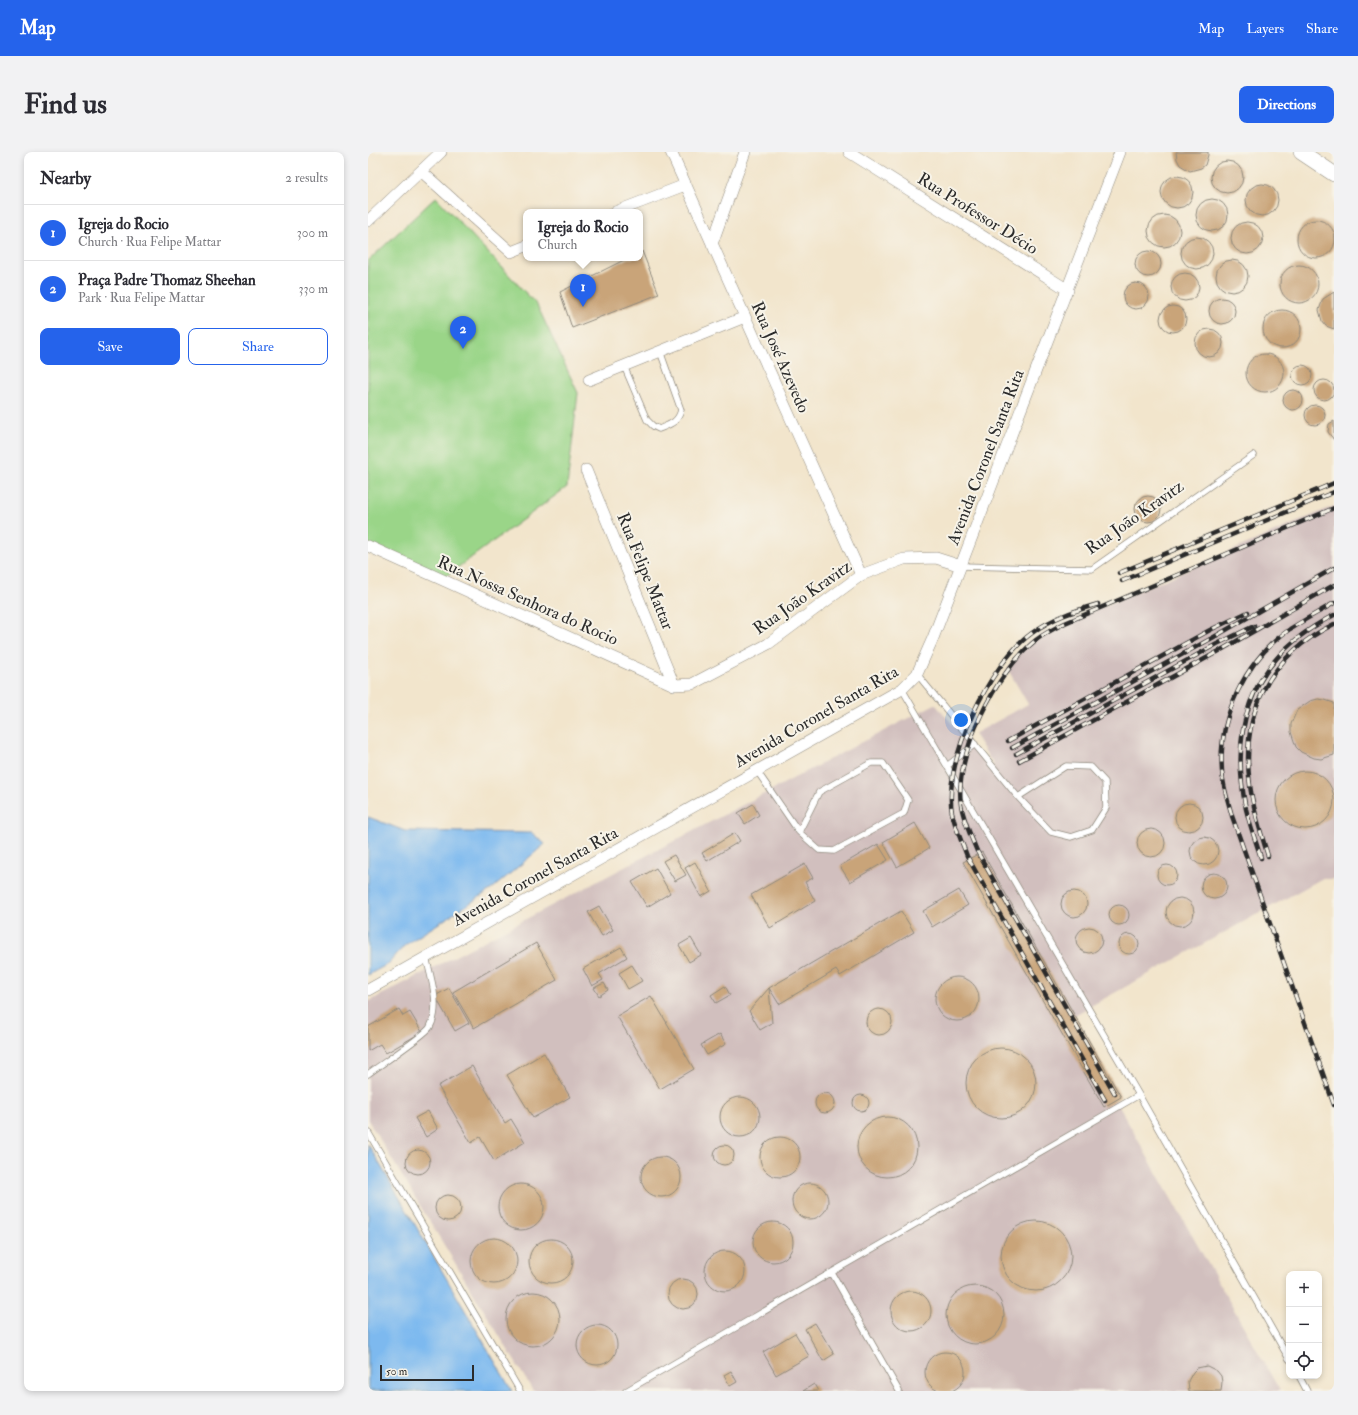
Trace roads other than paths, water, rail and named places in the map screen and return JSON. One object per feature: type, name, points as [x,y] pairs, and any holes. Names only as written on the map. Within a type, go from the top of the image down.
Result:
[{"type":"main road","points":[[1301,152],[1334,174]]},
{"type":"street","points":[[368,221],[441,152]]},
{"type":"street","name":"Rua José Azevedo","points":[[671,152],[861,575]]},
{"type":"street","points":[[712,244],[745,152]]},
{"type":"street","name":"Rua Professor Décio","points":[[849,152],[1068,290]]},
{"type":"street","name":"Avenida Coronel Santa Rita","points":[[368,990],[902,689],[917,674],[961,566],[1120,152]]},
{"type":"street","points":[[421,171],[511,252],[523,247]]},
{"type":"street","points":[[624,209],[685,185]]},
{"type":"street","points":[[589,380],[745,317]]},
{"type":"street","name":"Rua Felipe Mattar","points":[[586,470],[674,685]]},
{"type":"street","name":"Rua Nossa Senhora do Rocio","points":[[368,546],[674,685]]},
{"type":"street","name":"Rua João Kravitz","points":[[674,685],[692,684],[768,644],[861,575],[904,559],[936,558],[961,566]]},
{"type":"lane","points":[[624,366],[647,420],[653,426],[660,429],[673,424],[679,418],[681,410],[660,351]]},
{"type":"lane","name":"Rua João Kravitz","points":[[961,566],[1092,569],[1254,455]]},
{"type":"lane","points":[[917,674],[1018,797],[1051,832],[1071,838],[1092,830],[1106,808],[1105,782],[1091,767],[1066,766],[1018,797]]},
{"type":"lane","points":[[902,689],[1139,1095],[1286,1354]]},
{"type":"lane","points":[[947,766],[975,744]]},
{"type":"lane","points":[[757,771],[799,832],[819,850],[834,852],[904,813],[908,800],[883,763],[870,763],[820,792],[799,832]]},
{"type":"lane","points":[[368,1074],[430,1028],[435,1009],[431,977],[426,957]]},
{"type":"lane","points":[[626,1391],[1139,1095]]},
{"type":"lane","points":[[368,1132],[520,1391]]},
{"type":"lane","points":[[832,1273],[899,1391]]},
{"type":"lane","points":[[1301,1379],[1307,1391]]},
{"type":"water","points":[[368,817],[405,831],[532,833],[545,844],[492,889],[405,945],[388,964],[368,975]]},
{"type":"water","points":[[368,1144],[512,1391],[368,1391]]},
{"type":"railway","points":[[1119,573],[1334,483]]},
{"type":"railway","points":[[1122,581],[1334,492]]},
{"type":"railway","points":[[1115,1094],[977,851],[970,835],[961,805],[961,785],[964,762],[971,739],[981,715],[1006,672],[1021,654],[1043,635],[1065,623],[1334,508]]},
{"type":"railway","points":[[1012,748],[1214,637],[1334,568]]},
{"type":"railway","points":[[1019,761],[1221,650],[1334,585]]},
{"type":"railway","points":[[1334,603],[1290,629],[1274,642],[1260,657],[1248,673],[1238,691],[1230,711],[1222,751],[1223,783],[1232,816],[1334,1105]]},
{"type":"railway","points":[[1098,604],[1080,609],[1047,623],[1032,633],[1016,647],[1000,667],[985,690],[972,715],[962,741],[955,767],[951,791],[953,818],[967,856],[1105,1100]]},
{"type":"railway","points":[[1008,741],[1210,630],[1248,612]]},
{"type":"railway","points":[[1261,858],[1246,809],[1241,777],[1241,748],[1245,720],[1253,695],[1266,671],[1284,650],[1307,632],[1334,615]]},
{"type":"railway","points":[[1268,856],[1255,812],[1250,785],[1248,759],[1250,734],[1255,711],[1264,690],[1276,670],[1292,653],[1311,637],[1334,624]]},
{"type":"railway","points":[[1016,754],[1217,644],[1254,626]]},
{"type":"place","name":"Igreja do Rocio","points":[[583,307]]},
{"type":"place","name":"Praça Padre Thomaz Sheehan","points":[[463,349]]}]
